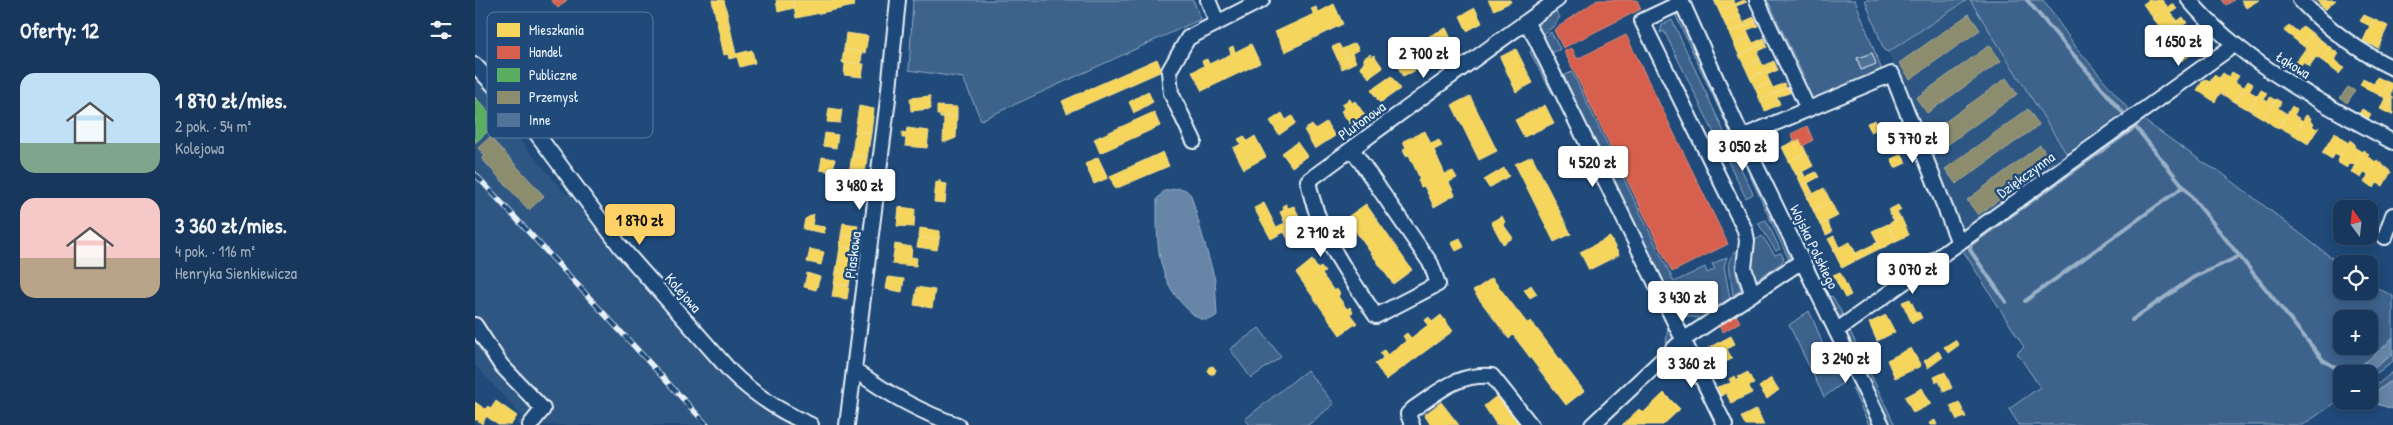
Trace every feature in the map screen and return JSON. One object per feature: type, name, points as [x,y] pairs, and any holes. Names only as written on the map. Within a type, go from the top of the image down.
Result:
[{"type":"street","name":"Piaskowa","points":[[847,425],[888,99],[897,0]]},
{"type":"street","points":[[1208,0],[1217,22]]},
{"type":"street","points":[[1194,141],[1171,93],[1169,71],[1188,38],[1262,0]]},
{"type":"street","name":"Plutonowa","points":[[1352,149],[1431,264],[1438,284],[1376,316],[1337,260],[1323,228],[1308,182],[1352,149],[1557,0]]},
{"type":"street","points":[[1757,0],[1808,109]]},
{"type":"street","name":"Łąkowa","points":[[2189,0],[2209,24],[2261,64],[2340,113],[2393,142]]},
{"type":"street","points":[[2300,0],[2319,20],[2363,54],[2391,62]]},
{"type":"street","points":[[1681,1],[1642,21],[1745,230],[1747,241],[1744,268],[1753,292]]},
{"type":"street","name":"Wojska Polskiego","points":[[1681,1],[1742,137],[1882,425]]},
{"type":"street","points":[[1526,22],[1725,425]]},
{"type":"street","name":"Dziękczynna","points":[[1836,331],[2234,45]]},
{"type":"street","name":"Kolejowa","points":[[475,65],[487,78]]},
{"type":"street","points":[[1742,137],[1892,74],[1959,243]]},
{"type":"street","name":"Kolejowa","points":[[540,138],[620,246],[731,372],[746,387],[775,408],[811,425]]},
{"type":"street","points":[[2385,238],[2393,215]]},
{"type":"street","points":[[1592,425],[1683,340],[1802,261]]},
{"type":"street","points":[[475,325],[501,365],[543,409],[530,425]]},
{"type":"street","points":[[855,370],[907,402],[939,419],[958,425]]},
{"type":"street","points":[[1412,425],[1408,414],[1413,409],[1462,378],[1476,374],[1492,376],[1531,425]]},
{"type":"shaded area","points":[[913,0],[1193,0],[1201,19],[981,120],[963,78],[909,70]]},
{"type":"shaded area","points":[[1761,0],[1855,0],[1881,68],[1878,76],[1810,103],[1801,82],[1805,79],[1769,3],[1763,5]]},
{"type":"shaded area","points":[[1865,0],[1967,0],[1888,52],[1884,50]]},
{"type":"shaded area","points":[[1967,0],[1970,0],[2068,156],[1966,232],[1957,226],[1888,52]]},
{"type":"shaded area","points":[[1970,0],[2043,0],[2076,47],[2129,110],[2068,156]]},
{"type":"shaded area","points":[[1555,10],[1560,17],[1553,27],[1542,34],[1539,26],[1542,20]]},
{"type":"shaded area","points":[[1675,14],[1680,16],[1790,252],[1789,260]]},
{"type":"shaded area","points":[[1672,20],[1753,194],[1746,198],[1664,31],[1660,33],[1662,25]]},
{"type":"shaded area","points":[[1551,32],[1560,49],[1552,53],[1544,37]]},
{"type":"shaded area","points":[[1534,45],[1555,87],[1552,93],[1530,52]]},
{"type":"shaded area","points":[[1572,72],[1674,282],[1705,267],[1707,273],[1715,269],[1712,264],[1727,257],[1724,266],[1730,298],[1700,318],[1684,316],[1679,311],[1676,313],[1561,77]]},
{"type":"shaded area","points":[[475,76],[487,89],[487,138],[518,138],[566,194],[570,191],[598,230],[690,340],[749,399],[790,425],[515,425],[522,416],[475,365]]},
{"type":"shaded area","points":[[2139,117],[2207,165],[2219,171],[2333,259],[2333,300],[2378,300],[2378,288],[2393,296],[2393,337],[2378,353],[2378,310],[2333,310],[2333,355],[2375,355],[2359,365],[2333,365],[2333,404],[2303,425],[2019,425],[2009,409],[2040,387],[2017,353],[2024,347],[1962,249]]},
{"type":"shaded area","points":[[1180,188],[1186,190],[1191,195],[1215,280],[1217,315],[1208,320],[1197,317],[1181,303],[1165,276],[1161,262],[1157,232],[1157,199],[1164,191]]},
{"type":"shaded area","points":[[1766,220],[1780,249],[1776,251],[1758,223]]},
{"type":"shaded area","points":[[1762,236],[1775,255],[1781,253],[1784,259],[1756,280],[1752,274],[1754,241]]},
{"type":"shaded area","points":[[1741,250],[1736,274],[1741,290],[1733,295],[1729,264],[1733,253]]},
{"type":"shaded area","points":[[1828,296],[1833,297],[1845,319],[1836,313]]},
{"type":"shaded area","points":[[1809,311],[1832,367],[1843,383],[1824,397],[1789,325]]},
{"type":"shaded area","points":[[1670,324],[1675,341],[1665,352],[1668,326]]},
{"type":"shaded area","points":[[1259,328],[1281,357],[1251,378],[1230,349]]},
{"type":"shaded area","points":[[1849,329],[1895,425],[1890,425],[1848,337]]},
{"type":"shaded area","points":[[2393,337],[2393,354],[2378,365],[2359,365],[2375,355],[2378,355]]},
{"type":"shaded area","points":[[2393,354],[2393,361],[2378,372],[2378,365]]},
{"type":"shaded area","points":[[1307,370],[1334,404],[1308,425],[1250,425],[1245,419]]},
{"type":"shaded area","points":[[2393,372],[2393,380],[2378,390],[2378,384]]},
{"type":"shaded area","points":[[2393,380],[2393,409],[2378,404],[2378,390]]},
{"type":"shaded area","points":[[1852,388],[1860,397],[1873,425],[1869,425]]},
{"type":"building: Mieszkania","points":[[712,0],[724,0],[736,54],[752,50],[755,63],[740,67],[737,57],[729,59],[728,54],[724,55]]},
{"type":"building: Mieszkania","points":[[776,0],[793,0],[794,8],[778,12]]},
{"type":"building: Mieszkania","points":[[793,0],[853,0],[854,6],[796,18]]},
{"type":"building: Mieszkania","points":[[1488,0],[1510,0],[1511,2],[1494,10]]},
{"type":"building: Mieszkania","points":[[1714,0],[1733,0],[1735,4],[1719,11]]},
{"type":"building: Mieszkania","points":[[1744,0],[1747,2],[1736,6],[1740,15],[1724,22],[1719,11]]},
{"type":"building: Mieszkania","points":[[2149,0],[2162,0],[2168,7],[2153,18],[2143,4]]},
{"type":"building: Mieszkania","points":[[2241,0],[2259,0],[2246,8]]},
{"type":"building: Mieszkania","points":[[2316,0],[2336,0],[2325,10]]},
{"type":"building: Mieszkania","points":[[1334,4],[1343,24],[1285,52],[1275,32],[1314,14],[1311,9],[1316,7],[1319,12]]},
{"type":"building: Mieszkania","points":[[2173,4],[2177,9],[2171,13],[2178,21],[2163,32],[2153,18]]},
{"type":"building: Mieszkania","points":[[1475,8],[1482,23],[1467,31],[1460,16]]},
{"type":"building: Mieszkania","points":[[1740,15],[1745,26],[1729,33],[1724,22]]},
{"type":"building: Mieszkania","points":[[2364,15],[2373,19],[2370,26],[2360,21]]},
{"type":"building: Mieszkania","points":[[1754,17],[1756,21],[1745,26],[1745,21]]},
{"type":"building: Mieszkania","points":[[2183,17],[2187,23],[2181,26],[2188,35],[2173,45],[2163,32]]},
{"type":"building: Mieszkania","points":[[2373,19],[2388,26],[2378,48],[2363,41]]},
{"type":"building: Mieszkania","points":[[1756,21],[1758,26],[1747,30],[1750,37],[1734,44],[1729,33]]},
{"type":"building: Mieszkania","points":[[2289,25],[2298,32],[2303,26],[2312,33],[2303,46],[2284,31]]},
{"type":"building: Mieszkania","points":[[1446,28],[1453,43],[1437,52],[1429,36]]},
{"type":"building: Mieszkania","points":[[2193,31],[2197,37],[2194,38],[2197,43],[2194,44],[2197,49],[2200,48],[2182,61],[2173,45]]},
{"type":"building: Mieszkania","points":[[846,33],[868,36],[865,53],[844,49]]},
{"type":"building: Mieszkania","points":[[2312,33],[2321,40],[2301,66],[2296,62],[2306,48],[2303,46]]},
{"type":"building: Mieszkania","points":[[1750,37],[1753,43],[1764,38],[1766,43],[1739,55],[1734,44]]},
{"type":"building: Mieszkania","points":[[2321,40],[2330,47],[2321,60],[2316,57],[2309,67],[2304,63]]},
{"type":"building: Mieszkania","points":[[1355,43],[1359,50],[1352,53],[1356,62],[1350,65],[1342,49]]},
{"type":"building: Mieszkania","points":[[1766,43],[1767,47],[1757,52],[1760,59],[1745,67],[1739,55]]},
{"type":"building: Mieszkania","points":[[1251,44],[1260,63],[1202,91],[1192,72],[1204,66],[1202,61],[1207,59],[1209,64],[1231,54],[1229,48],[1233,46],[1235,52]]},
{"type":"building: Mieszkania","points":[[1339,44],[1350,65],[1342,69],[1332,47]]},
{"type":"building: Mieszkania","points":[[2330,47],[2339,54],[2334,60],[2344,68],[2339,74],[2321,60]]},
{"type":"building: Mieszkania","points":[[844,49],[862,52],[861,64],[842,62]]},
{"type":"building: Mieszkania","points":[[1516,49],[1533,83],[1516,92],[1500,57]]},
{"type":"building: Mieszkania","points":[[1418,51],[1425,65],[1403,77],[1396,63]]},
{"type":"building: Mieszkania","points":[[1370,54],[1372,57],[1374,55],[1383,68],[1369,78],[1360,66],[1364,63],[1364,58]]},
{"type":"building: Mieszkania","points":[[1157,59],[1162,71],[1067,113],[1062,101]]},
{"type":"building: Mieszkania","points":[[1760,59],[1763,66],[1774,61],[1776,66],[1750,78],[1745,67]]},
{"type":"building: Mieszkania","points":[[842,62],[864,64],[862,77],[844,75],[845,64]]},
{"type":"building: Mieszkania","points":[[1776,66],[1778,70],[1767,75],[1770,82],[1755,88],[1750,78]]},
{"type":"building: Mieszkania","points":[[2232,72],[2239,76],[2235,82],[2244,87],[2235,102],[2220,93],[2215,102],[2197,90],[2204,79],[2210,82],[2214,75],[2219,78],[2223,73],[2229,77]]},
{"type":"building: Mieszkania","points":[[1391,76],[1400,89],[1380,103],[1371,90]]},
{"type":"building: Mieszkania","points":[[2377,77],[2388,82],[2381,96],[2360,85],[2363,79],[2374,84]]},
{"type":"building: Mieszkania","points":[[2248,81],[2253,84],[2249,91],[2258,96],[2249,110],[2235,102]]},
{"type":"building: Mieszkania","points":[[1770,82],[1773,88],[1784,83],[1786,88],[1760,100],[1755,88]]},
{"type":"building: Mieszkania","points":[[2388,82],[2393,84],[2391,101],[2381,96]]},
{"type":"building: Mieszkania","points":[[1792,85],[1795,91],[1777,97],[1780,104],[1765,111],[1760,100]]},
{"type":"building: Mieszkania","points":[[2261,90],[2267,93],[2264,99],[2268,102],[2270,97],[2275,100],[2264,119],[2249,110]]},
{"type":"building: Mieszkania","points":[[1148,91],[1153,102],[1134,113],[1129,102]]},
{"type":"building: Mieszkania","points":[[930,96],[931,109],[911,111],[910,98]]},
{"type":"building: Mieszkania","points":[[1470,96],[1497,151],[1479,160],[1452,105]]},
{"type":"building: Mieszkania","points":[[2393,97],[2393,113],[2392,115],[2386,112]]},
{"type":"building: Mieszkania","points":[[2385,98],[2391,101],[2386,112],[2380,109]]},
{"type":"building: Mieszkania","points":[[1350,99],[1352,103],[1355,101],[1365,115],[1351,125],[1341,111],[1345,108],[1342,104]]},
{"type":"building: Mieszkania","points":[[2276,99],[2281,102],[2278,108],[2287,114],[2278,129],[2264,119]]},
{"type":"building: Mieszkania","points":[[1545,105],[1554,123],[1524,137],[1515,120]]},
{"type":"building: Mieszkania","points":[[859,106],[874,109],[871,133],[855,131]]},
{"type":"building: Mieszkania","points":[[937,106],[957,107],[957,116],[937,115]]},
{"type":"building: Mieszkania","points":[[2292,106],[2297,110],[2294,115],[2303,121],[2294,135],[2279,127]]},
{"type":"building: Mieszkania","points":[[829,108],[842,110],[840,123],[827,122]]},
{"type":"building: Mieszkania","points":[[2362,109],[2371,114],[2368,119],[2359,114]]},
{"type":"building: Mieszkania","points":[[1154,112],[1160,126],[1100,153],[1094,139]]},
{"type":"building: Mieszkania","points":[[1282,113],[1286,120],[1292,116],[1296,123],[1279,135],[1270,121]]},
{"type":"building: Mieszkania","points":[[2306,115],[2311,118],[2310,121],[2314,124],[2312,126],[2317,129],[2319,127],[2308,144],[2294,135]]},
{"type":"building: Mieszkania","points":[[940,116],[957,116],[956,138],[943,142],[944,118],[940,118]]},
{"type":"building: Mieszkania","points":[[1875,120],[1879,128],[1871,132],[1867,123]]},
{"type":"building: Mieszkania","points":[[1326,122],[1335,136],[1315,149],[1304,130],[1312,125],[1315,129]]},
{"type":"building: Mieszkania","points":[[907,128],[929,131],[927,148],[905,146],[906,138],[902,138],[902,132],[906,133]]},
{"type":"building: Mieszkania","points":[[855,131],[871,133],[867,158],[852,155]]},
{"type":"building: Mieszkania","points":[[1425,131],[1431,144],[1439,140],[1442,146],[1434,150],[1445,174],[1453,171],[1457,178],[1449,182],[1455,195],[1434,207],[1424,186],[1421,187],[1418,180],[1420,179],[1409,155],[1406,156],[1403,149],[1406,148],[1403,141]]},
{"type":"building: Mieszkania","points":[[2335,132],[2348,143],[2340,157],[2335,154],[2332,159],[2322,153]]},
{"type":"building: Mieszkania","points":[[825,133],[838,135],[836,148],[823,146]]},
{"type":"building: Mieszkania","points":[[1891,133],[1894,140],[1885,145],[1881,138]]},
{"type":"building: Mieszkania","points":[[1244,136],[1247,141],[1255,136],[1266,157],[1244,169],[1233,148],[1241,144],[1238,139]]},
{"type":"building: Mieszkania","points":[[1800,139],[1806,152],[1789,161],[1782,147]]},
{"type":"building: Mieszkania","points":[[2350,140],[2355,144],[2354,147],[2362,152],[2355,165],[2350,163],[2347,168],[2337,162]]},
{"type":"building: Mieszkania","points":[[1297,142],[1307,156],[1292,167],[1282,153]]},
{"type":"building: Mieszkania","points":[[2363,150],[2369,154],[2367,156],[2376,162],[2368,175],[2364,173],[2361,178],[2351,172]]},
{"type":"building: Mieszkania","points":[[1163,152],[1169,166],[1115,189],[1110,176]]},
{"type":"building: Mieszkania","points":[[1806,152],[1813,166],[1796,175],[1789,161]]},
{"type":"building: Mieszkania","points":[[1902,154],[1906,163],[1895,168],[1891,159]]},
{"type":"building: Mieszkania","points":[[852,155],[867,158],[864,182],[848,180]]},
{"type":"building: Mieszkania","points":[[1532,156],[1571,234],[1554,242],[1515,164]]},
{"type":"building: Mieszkania","points":[[822,157],[835,159],[833,172],[820,170]]},
{"type":"building: Mieszkania","points":[[1098,157],[1108,178],[1094,184],[1085,164]]},
{"type":"building: Mieszkania","points":[[2377,160],[2391,172],[2383,186],[2377,183],[2374,188],[2364,182]]},
{"type":"building: Mieszkania","points":[[1504,168],[1509,176],[1489,188],[1484,180]]},
{"type":"building: Mieszkania","points":[[1803,172],[1805,177],[1816,172],[1819,177],[1802,186],[1797,175]]},
{"type":"building: Mieszkania","points":[[939,180],[941,183],[947,184],[945,203],[934,202],[936,182],[939,183]]},
{"type":"building: Mieszkania","points":[[1808,183],[1813,193],[1807,196],[1802,186]]},
{"type":"building: Mieszkania","points":[[1824,188],[1831,202],[1813,210],[1807,197]]},
{"type":"building: Mieszkania","points":[[1831,202],[1838,216],[1820,225],[1813,210]]},
{"type":"building: Mieszkania","points":[[1264,203],[1276,227],[1285,223],[1288,230],[1271,239],[1254,208]]},
{"type":"building: Mieszkania","points":[[1286,204],[1288,208],[1294,206],[1307,232],[1289,241],[1284,232],[1288,230],[1280,212],[1284,210],[1282,206]]},
{"type":"building: Mieszkania","points":[[1366,204],[1412,270],[1393,284],[1346,218]]},
{"type":"building: Mieszkania","points":[[1898,205],[1901,210],[1897,212],[1900,218],[1894,221],[1888,210]]},
{"type":"building: Mieszkania","points":[[899,207],[915,209],[914,227],[897,226]]},
{"type":"building: Mieszkania","points":[[814,214],[812,225],[825,227],[824,233],[803,229],[805,219]]},
{"type":"building: Mieszkania","points":[[1502,216],[1505,222],[1503,224],[1513,238],[1503,244],[1491,222]]},
{"type":"building: Mieszkania","points":[[1901,217],[1909,235],[1896,241],[1888,224]]},
{"type":"building: Mieszkania","points":[[1827,221],[1832,232],[1826,235],[1821,224]]},
{"type":"building: Mieszkania","points":[[843,223],[858,225],[856,237],[841,235]]},
{"type":"building: Mieszkania","points":[[1888,224],[1896,241],[1881,249],[1872,231]]},
{"type":"building: Mieszkania","points":[[920,228],[940,231],[939,240],[919,237]]},
{"type":"building: Mieszkania","points":[[841,235],[856,237],[854,249],[840,247]]},
{"type":"building: Mieszkania","points":[[1834,236],[1839,247],[1834,250],[1828,239]]},
{"type":"building: Mieszkania","points":[[919,237],[939,240],[937,250],[917,247]]},
{"type":"building: Mieszkania","points":[[1610,237],[1619,255],[1589,270],[1580,252]]},
{"type":"building: Mieszkania","points":[[1460,238],[1464,247],[1456,251],[1451,242]]},
{"type":"building: Mieszkania","points":[[1850,242],[1859,259],[1842,268],[1833,250]]},
{"type":"building: Mieszkania","points":[[1878,242],[1881,248],[1871,253],[1868,247]]},
{"type":"building: Mieszkania","points":[[895,244],[912,247],[911,257],[917,258],[916,266],[892,264]]},
{"type":"building: Mieszkania","points":[[840,247],[854,249],[853,262],[838,260]]},
{"type":"building: Mieszkania","points":[[1868,247],[1871,253],[1859,259],[1856,253]]},
{"type":"building: Mieszkania","points":[[810,249],[824,252],[821,265],[807,262]]},
{"type":"building: Mieszkania","points":[[838,260],[853,262],[851,274],[836,271]]},
{"type":"building: Mieszkania","points":[[1312,260],[1318,269],[1321,267],[1325,272],[1322,274],[1334,291],[1337,289],[1340,294],[1338,296],[1347,309],[1350,307],[1353,312],[1350,314],[1357,323],[1340,335],[1296,273]]},
{"type":"building: Mieszkania","points":[[836,271],[851,274],[849,286],[834,284]]},
{"type":"building: Mieszkania","points":[[1840,272],[1851,295],[1845,298],[1833,275]]},
{"type":"building: Mieszkania","points":[[807,273],[820,277],[816,290],[804,287]]},
{"type":"building: Mieszkania","points":[[888,277],[904,279],[902,292],[886,289]]},
{"type":"building: Mieszkania","points":[[1492,278],[1527,323],[1531,321],[1584,391],[1566,405],[1513,335],[1509,339],[1473,291]]},
{"type":"building: Mieszkania","points":[[834,284],[849,286],[847,299],[832,297]]},
{"type":"building: Mieszkania","points":[[1531,285],[1537,294],[1530,298],[1524,290]]},
{"type":"building: Mieszkania","points":[[917,287],[935,290],[932,308],[914,305]]},
{"type":"building: Mieszkania","points":[[1910,299],[1917,313],[1909,317],[1902,302]]},
{"type":"building: Mieszkania","points":[[1919,312],[1922,318],[1912,323],[1909,317]]},
{"type":"building: Mieszkania","points":[[1441,315],[1453,331],[1386,380],[1375,364],[1383,358],[1380,353],[1384,350],[1388,355],[1406,341],[1403,336],[1407,333],[1411,338],[1428,325],[1425,320],[1429,317],[1432,322]]},
{"type":"building: Mieszkania","points":[[1886,315],[1895,332],[1877,341],[1869,323]]},
{"type":"building: Mieszkania","points":[[1731,336],[1735,344],[1727,349],[1732,359],[1717,366],[1708,348]]},
{"type":"building: Mieszkania","points":[[1955,340],[1959,345],[1948,353],[1944,347]]},
{"type":"building: Mieszkania","points":[[1911,348],[1921,366],[1895,378],[1887,360]]},
{"type":"building: Mieszkania","points":[[1938,351],[1943,357],[1928,368],[1924,361]]},
{"type":"building: Mieszkania","points":[[1213,366],[1216,370],[1214,374],[1210,374],[1207,371],[1209,367]]},
{"type":"building: Mieszkania","points":[[1748,372],[1754,384],[1749,386],[1752,393],[1731,403],[1727,395],[1729,392],[1721,396],[1717,387],[1731,383],[1729,379],[1735,376],[1737,380],[1740,379],[1738,377]]},
{"type":"building: Mieszkania","points":[[1945,372],[1952,388],[1944,392],[1939,381],[1936,382],[1934,377]]},
{"type":"building: Mieszkania","points":[[1771,378],[1775,384],[1763,393],[1759,387]]},
{"type":"building: Mieszkania","points":[[1775,384],[1779,390],[1767,399],[1763,393]]},
{"type":"building: Mieszkania","points":[[1922,388],[1931,404],[1913,413],[1905,397]]},
{"type":"building: Mieszkania","points":[[1664,393],[1680,409],[1663,425],[1622,425],[1639,409],[1643,413]]},
{"type":"building: Mieszkania","points":[[1499,394],[1504,400],[1502,402],[1520,425],[1495,425],[1484,406]]},
{"type":"building: Mieszkania","points":[[496,401],[517,416],[511,425],[498,425],[486,416]]},
{"type":"building: Mieszkania","points":[[475,402],[485,409],[488,406],[491,409],[482,424],[476,419],[475,421]]},
{"type":"building: Mieszkania","points":[[1441,402],[1459,425],[1431,425],[1424,415]]},
{"type":"building: Mieszkania","points":[[1959,402],[1966,417],[1957,420],[1950,406]]},
{"type":"building: Mieszkania","points":[[1757,409],[1764,425],[1745,425],[1741,417]]},
{"type":"building: Mieszkania","points":[[1935,420],[1937,425],[1930,425],[1929,423]]},
{"type":"building: Handel","points":[[551,0],[567,0],[558,8]]},
{"type":"building: Handel","points":[[1597,0],[1637,0],[1641,9],[1563,48],[1554,30]]},
{"type":"building: Handel","points":[[2222,0],[2234,0],[2226,5]]},
{"type":"building: Handel","points":[[1626,35],[1728,244],[1672,272],[1564,51],[1572,48],[1577,59]]},
{"type":"building: Handel","points":[[1807,126],[1813,140],[1803,146],[1800,139],[1795,141],[1791,134]]},
{"type":"building: Handel","points":[[1736,315],[1740,322],[1723,332],[1719,326]]},
{"type":"building: Publiczne","points":[[475,97],[487,110],[487,132],[475,143]]},
{"type":"building: Przemysł","points":[[1969,14],[1980,30],[1910,79],[1899,63]]},
{"type":"building: Przemysł","points":[[1990,45],[2001,61],[1927,113],[1916,98]]},
{"type":"building: Przemysł","points":[[2006,78],[2017,94],[1939,151],[1927,135]]},
{"type":"building: Przemysł","points":[[2348,87],[2355,91],[2347,103],[2340,98]]},
{"type":"building: Przemysł","points":[[2028,109],[2039,125],[1956,184],[1945,169]]},
{"type":"building: Przemysł","points":[[491,138],[544,196],[529,210],[482,159],[485,156],[478,148]]},
{"type":"building: Przemysł","points":[[2040,145],[2052,161],[1978,215],[1967,200]]},
{"type":"building: Inne","points":[[1872,53],[1876,64],[1861,70],[1857,58]]},
{"type":"waterway","points":[[2027,0],[2123,113]]},
{"type":"waterway","points":[[2134,125],[2323,360],[2333,366]]},
{"type":"waterway","points":[[2006,302],[1970,250],[1971,244],[2135,127]]},
{"type":"waterway","points":[[2025,301],[2183,187]]},
{"type":"waterway","points":[[2132,320],[2194,277],[2240,256]]},
{"type":"railway","points":[[475,174],[707,425]]}]
